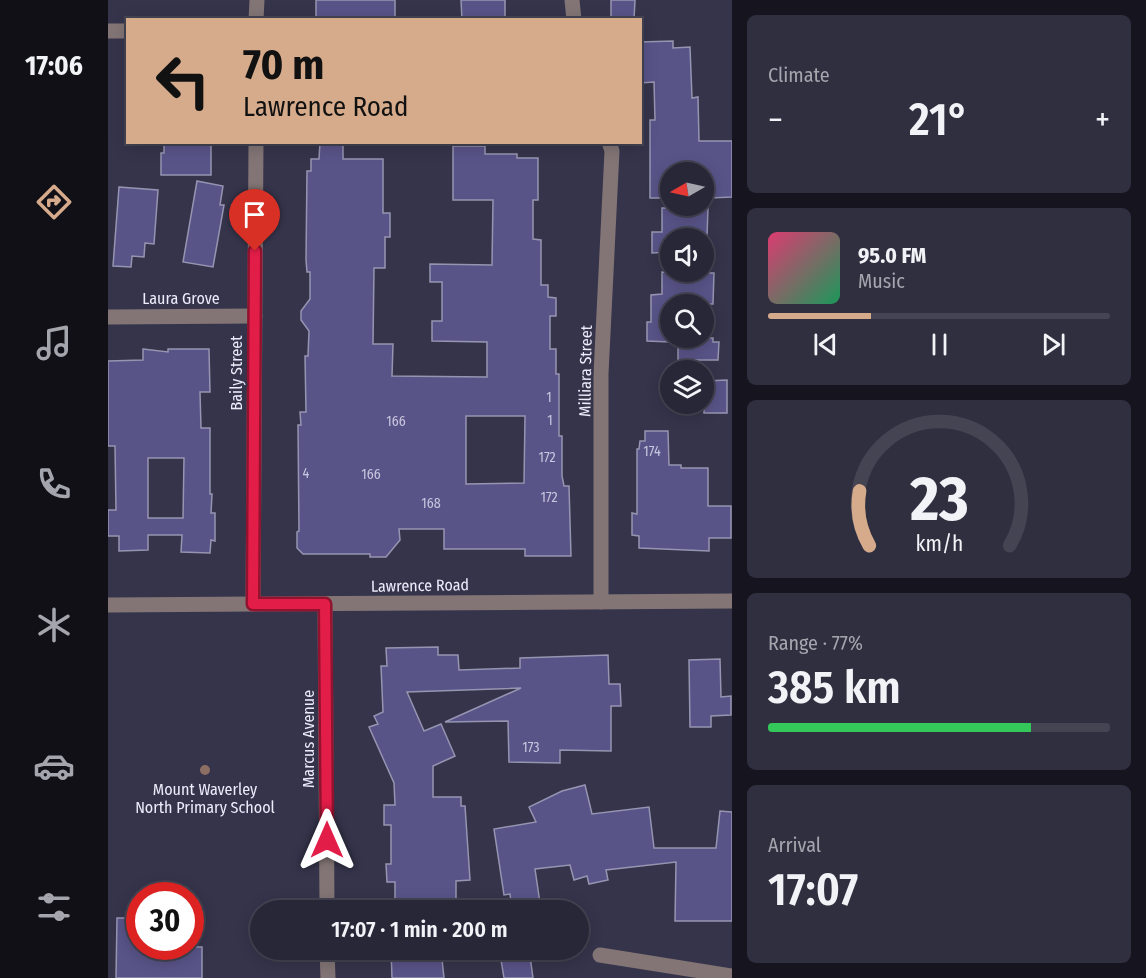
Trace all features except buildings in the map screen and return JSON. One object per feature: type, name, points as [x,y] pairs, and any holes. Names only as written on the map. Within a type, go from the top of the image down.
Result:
[{"type":"street","points":[[256,18],[257,0]]},
{"type":"street","points":[[572,0],[574,18]]},
{"type":"street","points":[[108,31],[126,31]]},
{"type":"street","name":"Baily Street","points":[[253,604],[256,144]]},
{"type":"street","name":"Milliara Street","points":[[601,602],[602,374],[612,151],[610,144]]},
{"type":"street","name":"Laura Grove","points":[[108,317],[255,315]]},
{"type":"street","name":"Lawrence Road","points":[[108,605],[732,601]]},
{"type":"street","name":"Marcus Avenue","points":[[325,604],[327,900]]},
{"type":"street","points":[[600,955],[732,976]]},
{"type":"street","points":[[327,960],[328,978]]},
{"type":"place","name":"Mount Waverley North Primary School","points":[[205,770]]},
{"type":"route","points":[[255,251],[253,604],[325,604],[327,840]]}]
